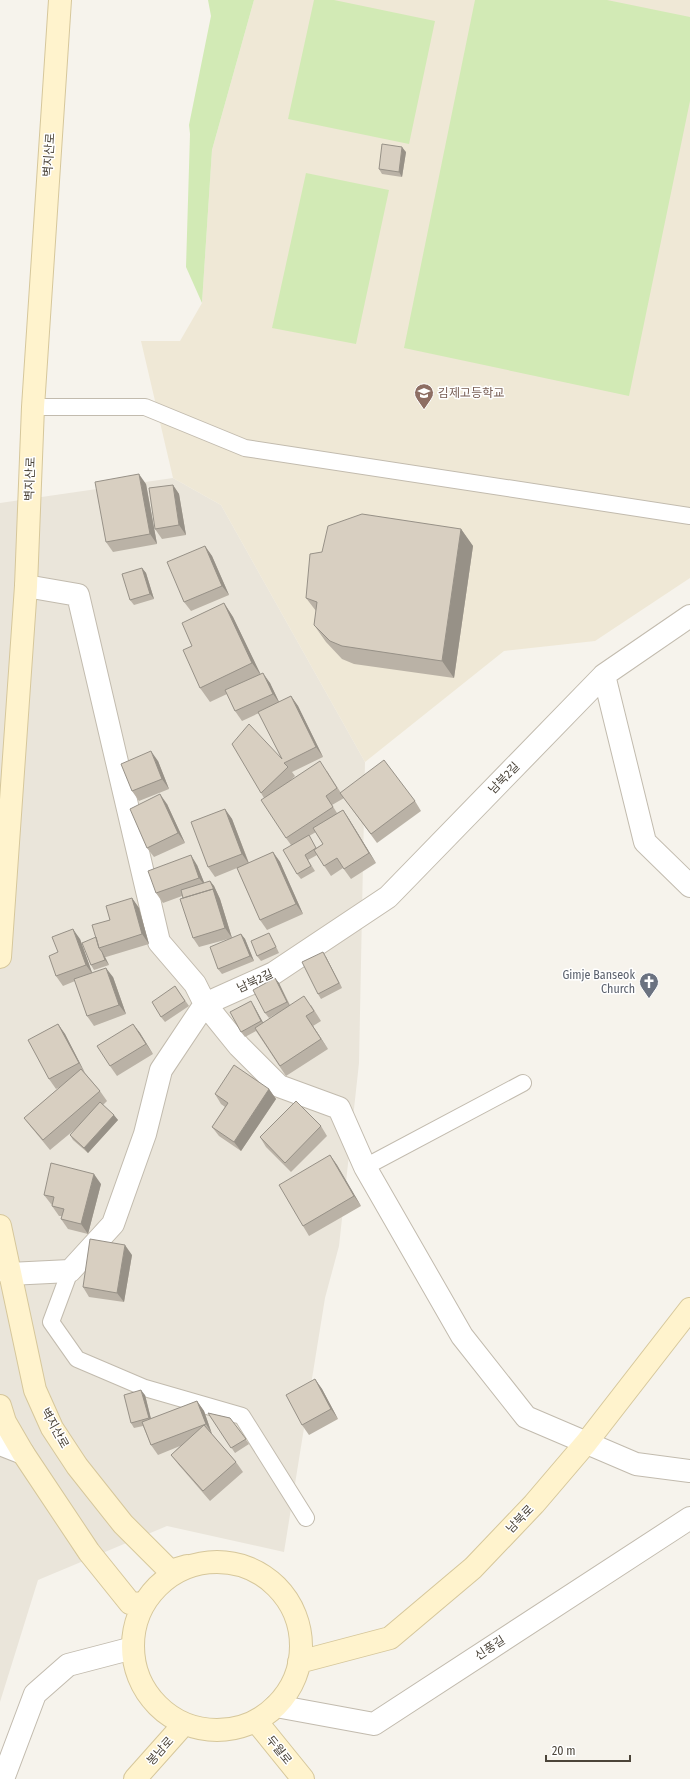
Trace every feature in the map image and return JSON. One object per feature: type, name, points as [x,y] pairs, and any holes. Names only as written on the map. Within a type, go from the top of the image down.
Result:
[{"type":"street","name":"벽지산로","points":[[0,957],[3,843],[26,586],[32,407],[60,0]]},
{"type":"street","points":[[26,586],[78,595],[159,942],[196,984],[205,1004],[240,1046],[279,1086],[339,1108],[365,1167],[462,1336],[526,1417],[636,1464],[690,1471]]},
{"type":"street","name":"남북2길","points":[[205,1004],[274,973],[388,897],[604,675],[690,616]]},
{"type":"street","points":[[604,675],[645,842],[690,886]]},
{"type":"street","points":[[9,1274],[70,1271],[113,1224],[145,1134],[161,1070],[205,1004]]},
{"type":"street","name":"벽지산로","points":[[0,1226],[9,1274],[35,1390],[52,1428],[73,1460],[123,1524],[170,1571],[196,1564]]},
{"type":"street","name":"남북로","points":[[300,1662],[390,1638],[473,1568],[534,1504],[586,1443],[690,1309]]},
{"type":"street","points":[[0,1406],[6,1422],[23,1453],[89,1552],[130,1603],[143,1604]]},
{"type":"street","points":[[0,1444],[23,1453]]},
{"type":"street","name":"신풍길","points":[[276,1706],[374,1724],[690,1518]]},
{"type":"street","points":[[224,1561],[251,1568],[274,1584],[291,1606],[300,1634],[300,1662],[291,1686],[276,1706],[256,1721],[232,1729],[208,1730],[184,1724],[164,1712],[147,1694],[137,1672],[133,1648],[135,1625],[143,1604],[157,1586],[175,1572],[196,1564],[224,1561]]},
{"type":"street","points":[[3,1779],[35,1694],[68,1665],[133,1648]]},
{"type":"street","name":"두월로","points":[[256,1721],[303,1779]]},
{"type":"street","name":"봉남로","points":[[135,1779],[184,1724]]},
{"type":"lane","points":[[32,407],[145,407],[245,448],[690,516]]},
{"type":"lane","points":[[365,1167],[523,1083]]},
{"type":"lane","points":[[70,1271],[51,1322],[77,1359],[145,1388],[242,1416],[306,1518]]},
{"type":"shaded area","name":"김제고등학교","points":[[254,0],[690,0],[690,578],[595,641],[504,651],[365,762],[221,505],[173,478],[141,341],[180,341],[202,303],[212,150]]},
{"type":"shaded area","points":[[173,478],[221,505],[365,762],[359,1063],[339,1246],[325,1298],[284,1552],[167,1526],[38,1580],[0,1702],[0,503]]},
{"type":"green space","points":[[208,0],[254,0],[212,150],[202,303],[186,267],[189,125],[211,16]]},
{"type":"green space","points":[[314,0],[334,0],[435,21],[409,144],[288,119]]},
{"type":"green space","points":[[475,0],[607,0],[690,17],[690,101],[629,396],[404,348]]},
{"type":"green space","points":[[306,173],[389,190],[356,344],[272,328]]},
{"type":"building","points":[[382,144],[402,147],[399,172],[379,169]]},
{"type":"building","points":[[139,474],[150,534],[106,542],[95,482]]},
{"type":"building","points":[[173,485],[179,525],[155,529],[149,488]]},
{"type":"building","points":[[362,514],[461,529],[442,661],[342,646],[330,641],[314,625],[317,602],[306,598],[310,554],[322,552],[328,526]]},
{"type":"building","points":[[205,546],[222,586],[184,602],[167,562]]},
{"type":"building","points":[[142,568],[150,594],[130,600],[122,574]]},
{"type":"building","points":[[224,603],[252,663],[200,688],[183,650],[192,646],[182,623]]},
{"type":"building","points":[[263,673],[273,694],[235,711],[225,690]]},
{"type":"building","points":[[291,696],[316,747],[284,763],[288,767],[261,793],[232,744],[249,724],[282,759],[258,712]]},
{"type":"building","points":[[151,751],[162,779],[132,791],[121,764]]},
{"type":"building","points":[[384,760],[415,801],[371,834],[340,793]]},
{"type":"building","points":[[320,761],[337,788],[326,796],[333,807],[286,838],[261,800]]},
{"type":"building","points":[[160,794],[178,833],[147,848],[130,809]]},
{"type":"building","points":[[225,809],[242,854],[208,867],[191,822]]},
{"type":"building","points":[[343,810],[369,853],[344,869],[337,858],[324,866],[314,850],[323,844],[313,828]]},
{"type":"building","points":[[309,835],[316,848],[305,855],[311,866],[297,874],[283,850]]},
{"type":"building","points":[[273,852],[296,904],[260,920],[237,868]]},
{"type":"building","points":[[191,855],[199,878],[156,893],[148,871]]},
{"type":"building","points":[[210,881],[216,894],[213,889],[183,898],[181,890]]},
{"type":"building","points":[[213,889],[225,928],[193,938],[180,899]]},
{"type":"building","points":[[132,898],[142,934],[99,948],[92,925],[110,920],[106,906]]},
{"type":"building","points":[[73,929],[86,965],[56,976],[49,956],[58,952],[52,937]]},
{"type":"building","points":[[269,933],[276,947],[257,956],[251,941]]},
{"type":"building","points":[[241,934],[250,956],[218,969],[210,947]]},
{"type":"building","points":[[96,937],[99,948],[105,960],[91,965],[82,943]]},
{"type":"building","points":[[323,952],[339,983],[318,994],[302,962]]},
{"type":"building","points":[[106,968],[119,1005],[87,1016],[74,979]]},
{"type":"building","points":[[275,978],[287,1002],[265,1013],[253,990]]},
{"type":"building","points":[[175,986],[185,1001],[161,1017],[152,1002]]},
{"type":"building","points":[[304,996],[314,1011],[306,1016],[321,1039],[280,1066],[255,1028]]},
{"type":"building","points":[[251,1001],[261,1021],[241,1032],[230,1012]]},
{"type":"building","points":[[58,1024],[79,1063],[49,1079],[28,1040]]},
{"type":"building","points":[[133,1024],[146,1044],[110,1066],[97,1046]]},
{"type":"building","points":[[234,1065],[269,1089],[234,1142],[212,1127],[228,1103],[215,1094]]},
{"type":"building","points":[[81,1069],[100,1091],[43,1140],[24,1118]]},
{"type":"building","points":[[296,1101],[321,1126],[285,1163],[260,1137]]},
{"type":"building","points":[[100,1102],[114,1115],[84,1148],[70,1135]]},
{"type":"building","points":[[330,1155],[354,1196],[303,1226],[279,1185]]},
{"type":"building","points":[[51,1163],[94,1174],[81,1224],[61,1219],[64,1209],[52,1206],[54,1197],[44,1195]]},
{"type":"building","points":[[90,1239],[125,1245],[117,1293],[83,1287]]},
{"type":"building","points":[[315,1379],[331,1409],[302,1425],[286,1395]]},
{"type":"building","points":[[141,1390],[149,1418],[131,1423],[124,1395]]},
{"type":"building","points":[[197,1401],[206,1424],[151,1445],[142,1422]]},
{"type":"building","points":[[208,1413],[230,1418],[246,1439],[231,1448]]},
{"type":"building","points":[[204,1425],[236,1462],[203,1491],[171,1455]]},
{"type":"place","name":"김제고등학교","points":[[424,410]]},
{"type":"place","name":"Gimje Banseok Church","points":[[649,999]]}]
